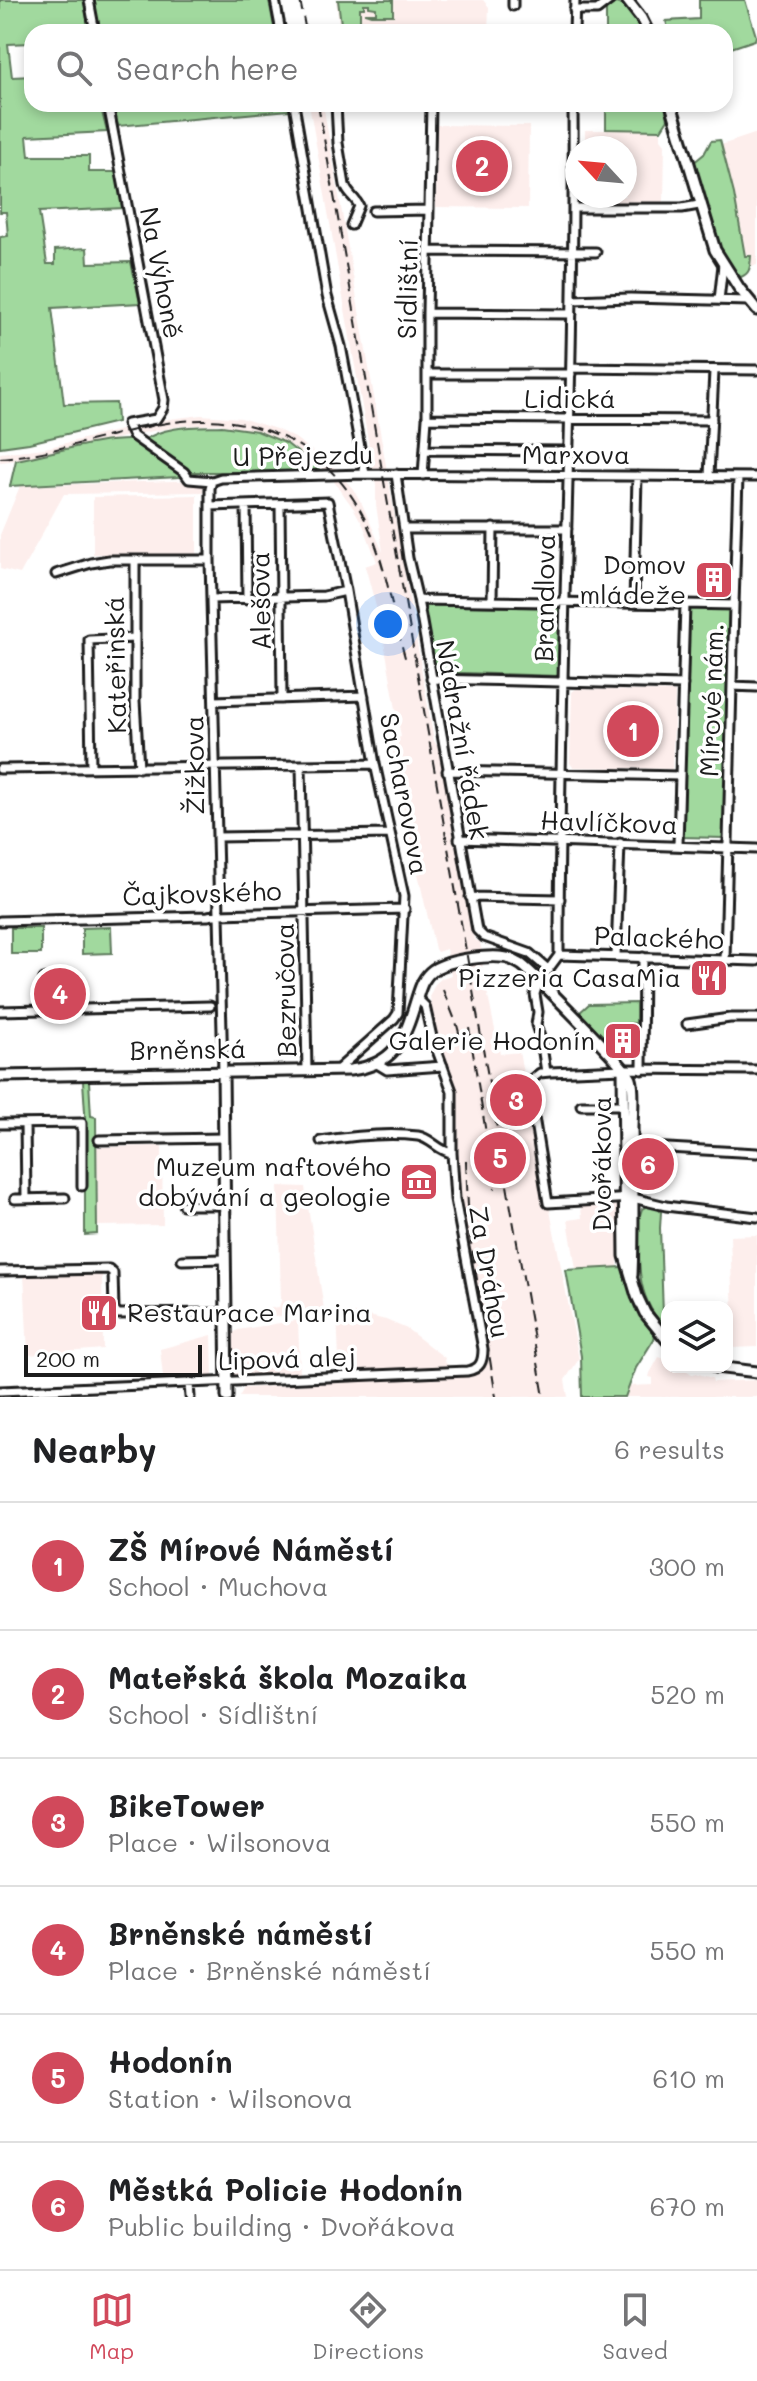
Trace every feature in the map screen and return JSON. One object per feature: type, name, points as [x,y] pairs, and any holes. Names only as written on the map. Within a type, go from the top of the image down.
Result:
[{"type":"main road","points":[[627,0],[644,24]]},
{"type":"main road","points":[[637,0],[641,18]]},
{"type":"main road","points":[[673,112],[712,242],[723,265],[757,310]]},
{"type":"main road","points":[[377,1064],[391,1054],[402,1040],[423,981],[436,968],[483,957],[501,957],[523,965],[623,1069]]},
{"type":"main road","name":"Brněnská","points":[[0,1076],[307,1071],[360,1069],[377,1064]]},
{"type":"main road","name":"Dvořákova","points":[[623,1069],[628,1198]]},
{"type":"main road","name":"Dvořákova","points":[[623,1069],[632,1081],[632,1146],[625,1256],[637,1296],[645,1313],[661,1333]]},
{"type":"main road","points":[[223,1072],[227,1397]]},
{"type":"main road","points":[[733,1369],[757,1372]]},
{"type":"street","points":[[89,0],[94,24]]},
{"type":"street","points":[[275,0],[280,24]]},
{"type":"street","points":[[574,24],[575,0]]},
{"type":"street","points":[[574,10],[597,10],[610,0]]},
{"type":"street","name":"Na Výhoně","points":[[110,112],[164,400],[156,419],[127,424],[133,436],[184,472],[189,479],[212,481]]},
{"type":"street","points":[[295,112],[327,296],[341,346],[365,474]]},
{"type":"street","points":[[336,112],[346,191],[359,206],[351,225]]},
{"type":"street","name":"Sídlištní","points":[[423,475],[427,418],[431,112]]},
{"type":"street","name":"Brandlova","points":[[573,112],[573,136]]},
{"type":"street","points":[[637,208],[699,205]]},
{"type":"street","name":"Brandlova","points":[[559,955],[574,208]]},
{"type":"street","points":[[373,211],[429,210]]},
{"type":"street","points":[[428,251],[596,252]]},
{"type":"street","points":[[719,300],[723,265]]},
{"type":"street","points":[[573,300],[749,301]]},
{"type":"street","points":[[427,313],[572,314]]},
{"type":"street","points":[[427,374],[757,370]]},
{"type":"street","points":[[709,476],[714,371]]},
{"type":"street","name":"Lidická","points":[[427,418],[712,420]]},
{"type":"street","points":[[425,450],[569,451]]},
{"type":"street","name":"U Přejezdu","points":[[212,481],[221,478],[396,474]]},
{"type":"street","name":"Marxova","points":[[396,474],[757,477]]},
{"type":"street","name":"Nádražní řádek","points":[[396,474],[478,932],[529,953],[549,970]]},
{"type":"street","points":[[634,603],[637,476]]},
{"type":"street","points":[[734,605],[738,477]]},
{"type":"street","name":"Žižkova","points":[[212,481],[210,560],[223,1072]]},
{"type":"street","name":"Sacharovova","points":[[280,504],[328,502],[375,764],[405,909],[398,1013],[337,1070]]},
{"type":"street","points":[[210,506],[280,504]]},
{"type":"street","name":"Alešova","points":[[280,504],[282,699]]},
{"type":"street","points":[[246,505],[247,599]]},
{"type":"street","points":[[492,601],[493,528]]},
{"type":"street","points":[[404,529],[567,529]]},
{"type":"street","name":"Kateřinská","points":[[135,560],[139,768]]},
{"type":"street","name":"Kateřinská","points":[[56,574],[100,561],[210,560]]},
{"type":"street","points":[[211,599],[324,596],[346,591]]},
{"type":"street","points":[[418,600],[685,604]]},
{"type":"street","name":"Mírové nám.","points":[[678,845],[685,604],[734,605],[725,960]]},
{"type":"street","points":[[91,768],[89,640],[135,638]]},
{"type":"street","points":[[431,679],[683,685]]},
{"type":"street","points":[[732,686],[757,687]]},
{"type":"street","points":[[214,701],[364,696]]},
{"type":"street","points":[[0,769],[375,764]]},
{"type":"street","name":"Bezručova","points":[[301,765],[307,1071]]},
{"type":"street","points":[[447,771],[680,776]]},
{"type":"street","points":[[217,837],[389,834]]},
{"type":"street","name":"Havlíčkova","points":[[459,839],[757,849]]},
{"type":"street","points":[[616,956],[620,843]]},
{"type":"street","points":[[470,897],[560,899]]},
{"type":"street","name":"Čajkovského","points":[[0,921],[405,909]]},
{"type":"street","points":[[546,1072],[536,1025],[538,1012],[535,994],[539,982],[559,955]]},
{"type":"street","name":"Palackého","points":[[559,955],[757,961]]},
{"type":"street","points":[[642,1070],[643,957]]},
{"type":"street","points":[[0,1011],[45,1010],[44,979],[75,979],[76,1010]]},
{"type":"street","name":"Za Dráhou","points":[[417,998],[425,1006],[453,1098],[455,1199],[483,1349],[478,1367]]},
{"type":"street","name":"Brněnská","points":[[45,1010],[210,1006]]},
{"type":"street","points":[[687,1024],[757,1018]]},
{"type":"street","name":"Brněnská","points":[[377,1064],[387,1070],[443,1066]]},
{"type":"street","points":[[757,1070],[546,1072],[532,1079],[530,1092],[548,1203],[628,1198],[757,1217]]},
{"type":"street","points":[[581,1105],[623,1105]]},
{"type":"street","points":[[0,1124],[82,1123],[82,1186]]},
{"type":"street","points":[[25,1124],[26,1198]]},
{"type":"street","points":[[321,1141],[353,1136],[420,1136],[445,1152],[452,1153]]},
{"type":"street","points":[[99,1140],[224,1138]]},
{"type":"street","points":[[632,1146],[757,1153]]},
{"type":"street","points":[[15,1199],[65,1198]]},
{"type":"street","points":[[183,1205],[224,1205]]},
{"type":"street","points":[[182,1260],[225,1259]]},
{"type":"street","points":[[0,1271],[111,1270],[114,1274],[114,1309],[120,1314],[225,1313]]},
{"type":"street","name":"Lipová alej","points":[[0,1391],[32,1393],[467,1371],[478,1367]]},
{"type":"street","points":[[189,1384],[190,1397]]},
{"type":"shaded area","points":[[336,0],[483,0],[489,7],[488,24],[339,24]]},
{"type":"shaded area","points":[[310,112],[324,112],[434,741],[441,750],[474,939],[480,942],[484,961],[482,967],[500,1054],[519,1052],[579,1359],[565,1380],[568,1397],[239,1397],[244,1388],[340,1382],[337,1314],[356,1313],[407,1329],[445,1358],[444,1361],[458,1375],[471,1376],[489,1360],[459,1194],[454,1085],[441,1053],[432,1017],[430,995],[435,984],[451,975],[446,949],[437,952],[435,949],[391,740],[401,737],[381,625],[365,566],[377,562],[354,509],[327,472],[291,446],[255,431],[220,424],[181,426],[131,435],[47,457],[0,462],[0,453],[45,448],[162,420],[201,415],[241,418],[295,438],[333,466],[362,504],[383,552],[376,486]]},
{"type":"shaded area","points":[[437,125],[529,126],[528,208],[436,207]]},
{"type":"shaded area","points":[[585,130],[661,130],[661,139],[665,144],[664,203],[637,203],[637,136],[585,136]]},
{"type":"shaded area","points":[[757,133],[757,265],[751,266],[751,256],[746,257],[721,145]]},
{"type":"shaded area","points":[[203,480],[203,492],[64,494],[20,574],[0,569],[0,535],[20,486]]},
{"type":"shaded area","points":[[197,495],[197,554],[93,554],[93,497]]},
{"type":"shaded area","points":[[576,689],[675,692],[672,769],[573,767],[570,763],[572,692]]},
{"type":"shaded area","points":[[162,1146],[163,1225],[98,1226],[97,1147]]},
{"type":"shaded area","points":[[278,1186],[305,1187],[324,1309],[257,1320],[256,1310],[279,1307],[281,1301]]},
{"type":"shaded area","points":[[618,1206],[618,1268],[576,1269],[568,1220],[582,1218],[581,1207]]},
{"type":"shaded area","points":[[757,1235],[757,1347],[733,1348],[730,1236]]},
{"type":"shaded area","points":[[102,1272],[103,1349],[28,1355],[24,1274]]},
{"type":"shaded area","points":[[298,1320],[300,1374],[234,1375],[233,1333]]},
{"type":"shaded area","points":[[212,1335],[213,1376],[163,1377],[160,1349]]},
{"type":"shaded area","points":[[659,1357],[661,1373],[695,1373],[712,1378],[713,1382],[757,1380],[757,1397],[625,1397],[628,1386],[653,1385],[650,1373]]},
{"type":"green space","points":[[0,0],[84,0],[88,24],[24,24],[24,43],[8,44],[12,77],[24,76],[24,112],[102,112],[107,132],[27,136],[29,156],[89,156],[89,172],[119,172],[124,208],[39,212],[47,264],[55,264],[55,250],[87,248],[88,263],[131,262],[140,303],[52,308],[64,404],[116,403],[117,422],[0,447],[0,237],[8,236],[6,212],[0,212]]},
{"type":"green space","points":[[91,0],[269,0],[274,24],[96,24]]},
{"type":"green space","points":[[338,0],[393,0],[393,15],[365,13],[376,13],[376,8],[364,4],[364,8],[360,8],[360,24],[341,24]]},
{"type":"green space","points":[[699,0],[745,0],[755,40],[733,47],[733,24],[667,24],[666,21],[699,19]]},
{"type":"green space","points":[[616,3],[630,8],[639,24],[606,24],[606,9]]},
{"type":"green space","points":[[115,112],[268,112],[118,126]]},
{"type":"green space","points":[[606,112],[667,112],[668,119],[661,130],[606,129]]},
{"type":"green space","points":[[720,140],[745,256],[751,256],[748,271],[741,277],[732,269],[717,242],[693,163],[704,154],[711,141]]},
{"type":"green space","points":[[222,426],[257,431],[286,443],[323,472],[192,472],[179,477],[10,486],[16,460],[96,443],[143,441],[170,429]]},
{"type":"green space","points":[[420,605],[560,608],[559,676],[432,672]]},
{"type":"green space","points":[[688,609],[732,609],[725,838],[681,837]]},
{"type":"green space","points":[[111,927],[112,953],[82,954],[82,928]]},
{"type":"green space","points":[[11,928],[41,928],[41,954],[11,954]]},
{"type":"green space","points":[[636,1003],[636,1023],[614,1025],[603,1036],[579,1013],[589,1004]]},
{"type":"green space","points":[[83,1081],[89,1081],[91,1116],[96,1117],[97,1234],[85,1235],[85,1112]]},
{"type":"green space","points":[[647,1206],[661,1212],[661,1323],[649,1304],[641,1278],[639,1218],[642,1209]]},
{"type":"green space","points":[[622,1267],[635,1308],[655,1335],[654,1339],[636,1368],[625,1397],[582,1397],[581,1356],[566,1270]]},
{"type":"railway","points":[[300,0],[304,24]]},
{"type":"railway","points":[[319,112],[544,1397]]},
{"type":"railway","points":[[0,458],[43,452],[146,427],[199,420],[259,428],[286,439],[311,454],[334,474],[353,498],[375,542],[406,661]]},
{"type":"railway","points":[[443,990],[462,1044]]},
{"type":"railway","points":[[469,1028],[495,1189]]},
{"type":"railway","points":[[466,1161],[469,1230],[496,1397]]},
{"type":"place","name":"Mateřská škola Mozaika","points":[[482,166]]},
{"type":"place","name":"Domov mládeže","points":[[714,580]]},
{"type":"place","name":"ZŠ Mírové Náměstí","points":[[633,731]]},
{"type":"place","name":"Pizzeria CasaMia","points":[[709,978]]},
{"type":"place","name":"Brněnské náměstí","points":[[60,994]]},
{"type":"place","name":"Galerie Hodonín","points":[[623,1041]]},
{"type":"place","name":"BikeTower","points":[[516,1100]]},
{"type":"place","name":"Hodonín","points":[[500,1158]]},
{"type":"place","name":"Městká Policie Hodonín","points":[[648,1164]]},
{"type":"place","name":"Muzeum naftového dobývání a geologie","points":[[419,1182]]},
{"type":"place","name":"Restaurace Marina","points":[[99,1313]]}]
